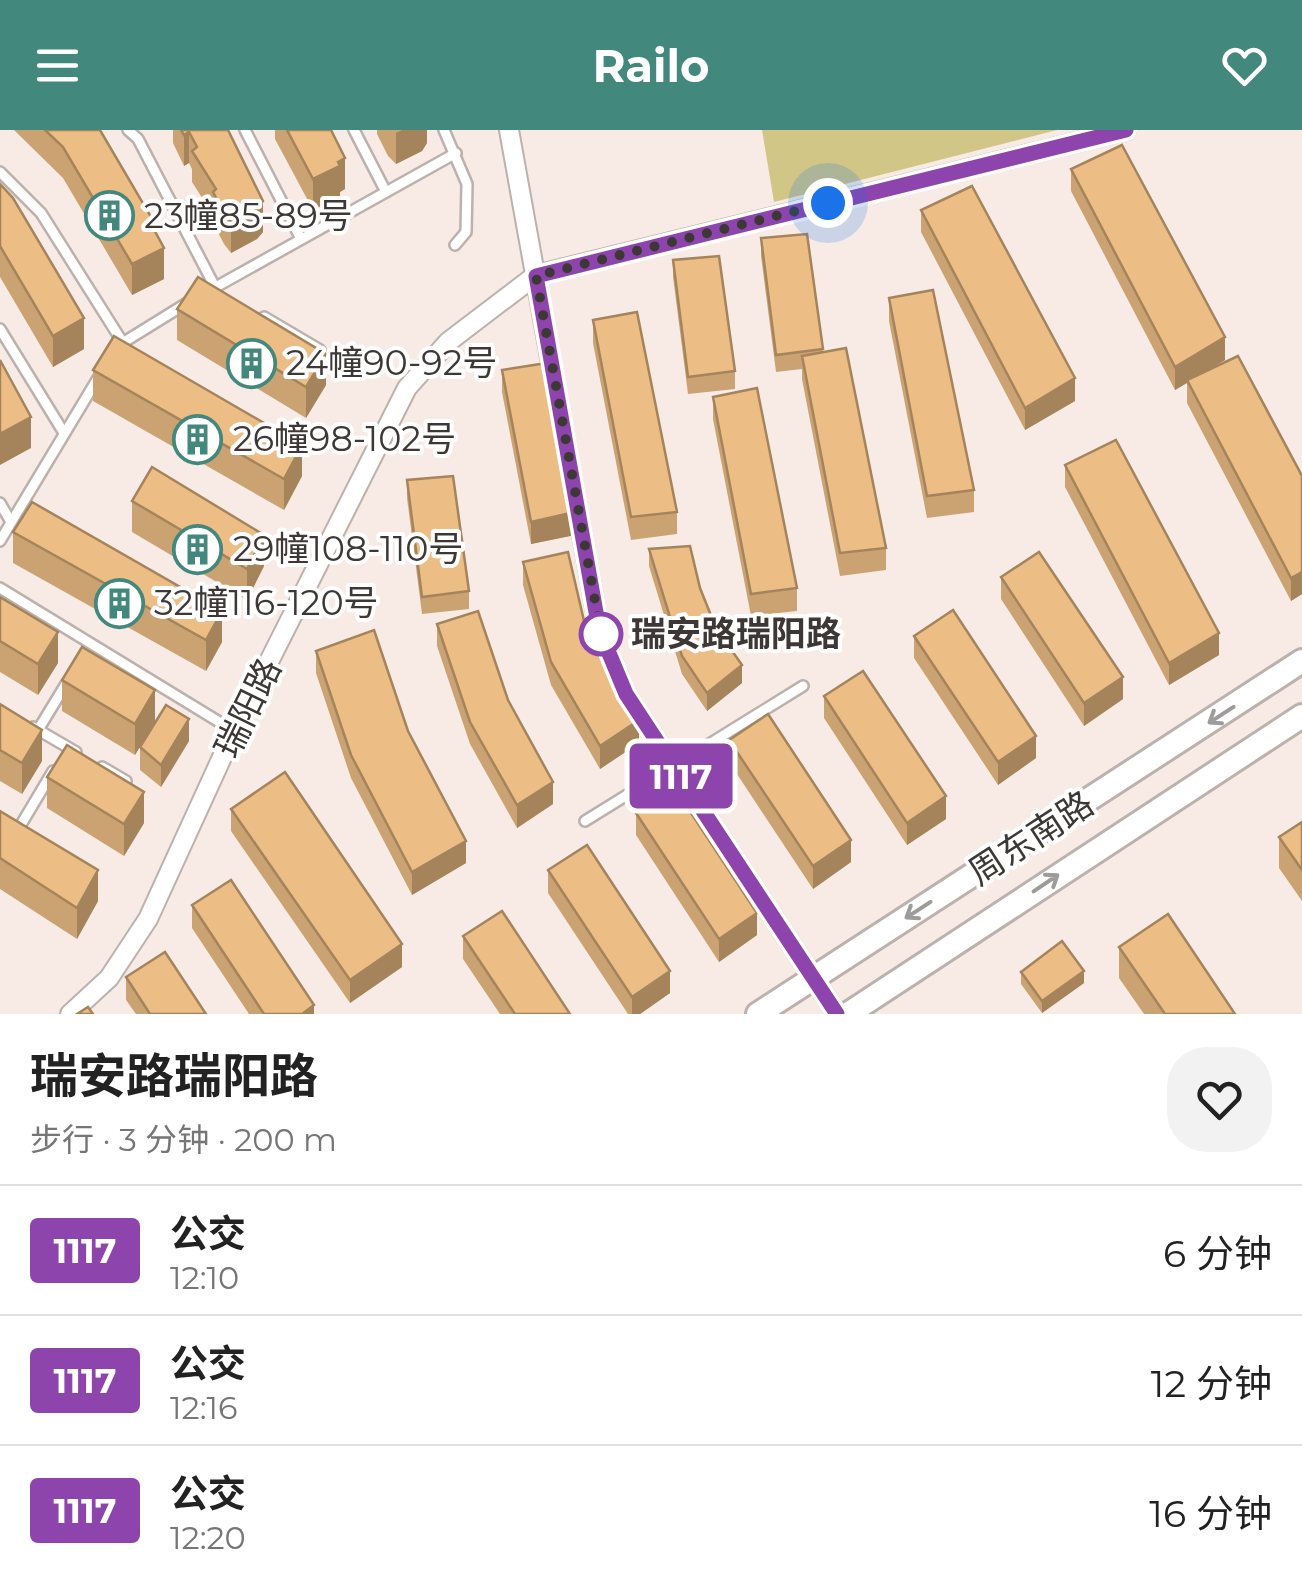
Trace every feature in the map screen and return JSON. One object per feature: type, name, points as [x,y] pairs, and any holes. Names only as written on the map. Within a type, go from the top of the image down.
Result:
[{"type":"street","points":[[508,130],[599,629],[626,694],[837,1014]]},
{"type":"street","name":"瑞阳路","points":[[70,1014],[109,978],[148,919],[234,731],[407,388],[448,342],[536,276],[1126,130]]},
{"type":"street","name":"周东南路","points":[[758,1014],[1302,661]]},
{"type":"street","points":[[848,1014],[1302,716]]},
{"type":"lane","points":[[128,130],[214,288],[229,297]]},
{"type":"lane","points":[[244,130],[301,240]]},
{"type":"lane","points":[[354,130],[386,192]]},
{"type":"lane","points":[[444,130],[468,184],[470,212],[466,232],[455,244]]},
{"type":"lane","points":[[111,356],[120,341],[456,153]]},
{"type":"lane","points":[[0,172],[40,213],[120,341],[137,352]]},
{"type":"lane","points":[[260,315],[320,350]]},
{"type":"lane","points":[[0,329],[64,434]]},
{"type":"lane","points":[[0,541],[101,372]]},
{"type":"lane","points":[[23,502],[40,512]]},
{"type":"lane","points":[[0,503],[11,522]]},
{"type":"lane","points":[[0,588],[234,731]]},
{"type":"lane","points":[[82,658],[90,643]]},
{"type":"lane","points":[[38,730],[73,672]]},
{"type":"lane","points":[[585,821],[803,686]]},
{"type":"lane","points":[[25,722],[82,756]]},
{"type":"lane","points":[[34,838],[14,826],[68,747]]},
{"type":"lane","points":[[97,764],[126,781]]},
{"type":"shaded area","points":[[762,130],[1057,130],[774,202]]},
{"type":"building","points":[[45,130],[100,130],[154,222],[151,224],[164,248],[132,264],[63,147]]},
{"type":"building","points":[[181,130],[228,130],[263,201],[257,208],[231,222],[192,151],[197,147],[189,132],[184,135]]},
{"type":"building","points":[[287,130],[331,130],[345,158],[338,162],[340,166],[313,179]]},
{"type":"building","points":[[1122,145],[1225,337],[1175,367],[1071,169]]},
{"type":"building","points":[[0,184],[13,198],[84,318],[53,336],[0,246]]},
{"type":"building","points":[[972,186],[1075,378],[1025,408],[921,210]]},
{"type":"building","points":[[807,234],[823,349],[776,355],[761,238]]},
{"type":"building","points":[[719,256],[735,371],[688,377],[673,260]]},
{"type":"building","points":[[198,277],[326,354],[306,387],[177,309]]},
{"type":"building","points":[[933,290],[974,490],[927,496],[889,298]]},
{"type":"building","points":[[637,312],[677,512],[631,517],[593,320]]},
{"type":"building","points":[[114,336],[302,445],[284,479],[93,370]]},
{"type":"building","points":[[846,348],[886,548],[840,553],[802,356]]},
{"type":"building","points":[[1238,356],[1302,476],[1302,572],[1291,578],[1187,380]]},
{"type":"building","points":[[0,360],[31,417],[0,434]]},
{"type":"building","points":[[547,363],[575,512],[531,522],[502,370]]},
{"type":"building","points":[[757,388],[797,588],[751,594],[713,397]]},
{"type":"building","points":[[1116,440],[1219,633],[1169,663],[1065,465]]},
{"type":"building","points":[[152,467],[264,535],[247,569],[132,501]]},
{"type":"building","points":[[453,476],[469,591],[422,597],[407,480]]},
{"type":"building","points":[[32,502],[222,611],[206,640],[13,532]]},
{"type":"building","points":[[690,546],[700,588],[716,628],[742,665],[707,693],[682,656],[649,549]]},
{"type":"building","points":[[568,552],[588,638],[639,720],[600,746],[551,662],[523,562]]},
{"type":"building","points":[[1039,552],[1123,677],[1084,703],[1001,577]]},
{"type":"building","points":[[0,597],[58,632],[38,664],[0,641]]},
{"type":"building","points":[[953,610],[1036,736],[998,762],[914,636]]},
{"type":"building","points":[[478,611],[508,700],[553,782],[517,805],[470,722],[437,624]]},
{"type":"building","points":[[374,630],[408,731],[466,841],[412,872],[351,755],[316,651]]},
{"type":"building","points":[[82,647],[155,690],[135,724],[62,680]]},
{"type":"building","points":[[863,671],[946,796],[907,823],[824,696]]},
{"type":"building","points":[[0,704],[42,730],[22,763],[0,750]]},
{"type":"building","points":[[166,705],[189,719],[161,765],[140,747]]},
{"type":"building","points":[[768,714],[851,840],[813,866],[729,740]]},
{"type":"building","points":[[67,745],[144,792],[124,824],[47,777]]},
{"type":"building","points":[[285,772],[402,944],[350,980],[231,809]]},
{"type":"building","points":[[674,787],[757,913],[719,939],[636,813]]},
{"type":"building","points":[[0,811],[98,870],[77,908],[0,858]]},
{"type":"building","points":[[1302,822],[1302,870],[1279,837]]},
{"type":"building","points":[[587,845],[670,971],[632,997],[548,870]]},
{"type":"building","points":[[231,880],[314,1005],[302,1014],[264,1014],[192,905]]},
{"type":"building","points":[[502,911],[570,1014],[515,1014],[463,936]]},
{"type":"building","points":[[1168,914],[1235,1014],[1165,1014],[1119,947]]},
{"type":"building","points":[[1062,941],[1084,971],[1042,1001],[1021,972]]},
{"type":"building","points":[[165,952],[206,1014],[150,1014],[126,977]]},
{"type":"bus line","name":"1117","points":[[837,1014],[626,694],[599,629],[536,276],[1126,130]]},
{"type":"place","name":"23幢85-89号","points":[[109,216]]},
{"type":"place","name":"24幢90-92号","points":[[251,363]]},
{"type":"place","name":"26幢98-102号","points":[[198,439]]},
{"type":"place","name":"29幢108-110号","points":[[198,549]]},
{"type":"place","name":"32幢116-120号","points":[[119,603]]},
{"type":"place","name":"瑞安路瑞阳路","points":[[601,634]]},
{"type":"route","points":[[601,634],[536,276],[828,203]]}]
